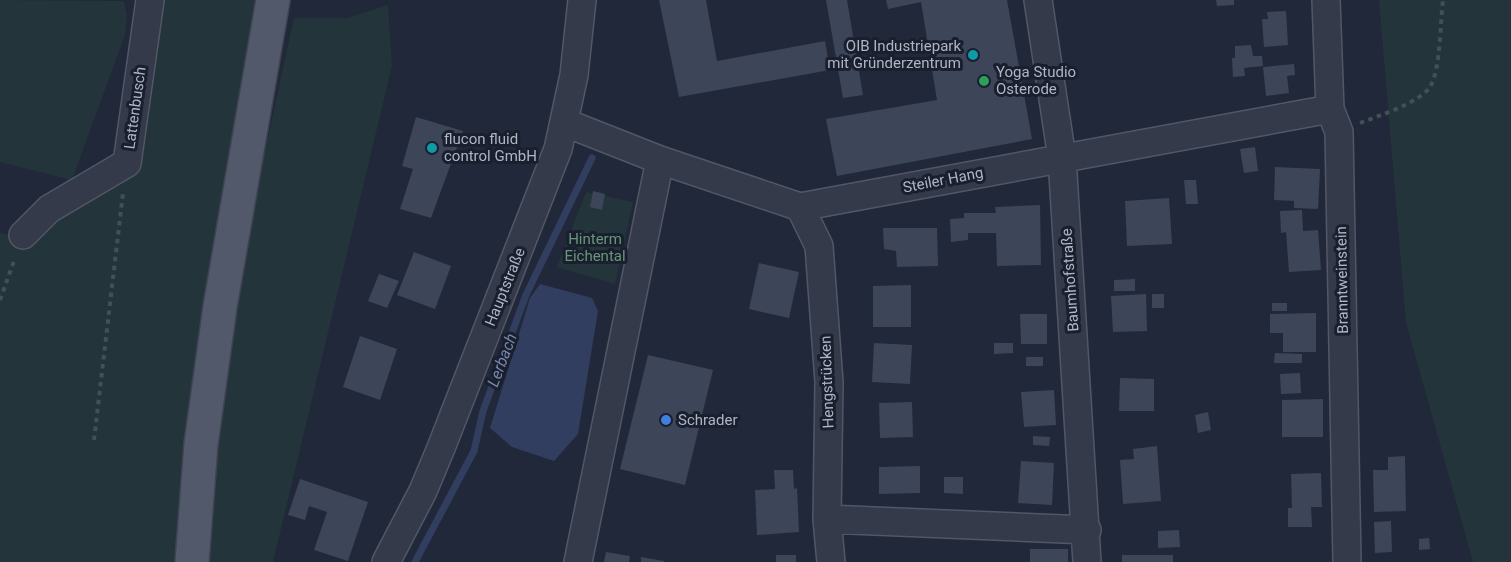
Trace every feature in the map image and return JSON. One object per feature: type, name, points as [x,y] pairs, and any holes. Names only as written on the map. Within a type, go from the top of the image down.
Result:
[{"type":"main road","points":[[192,562],[201,444],[220,307],[273,0]]},
{"type":"street","name":"Lattenbusch","points":[[23,235],[49,209],[127,163],[150,0]]},
{"type":"street","name":"Hauptstraße","points":[[386,562],[423,491],[441,448],[522,247],[566,123],[582,0]]},
{"type":"street","name":"Baumhofstraße","points":[[1038,0],[1062,158],[1087,530],[1087,562]]},
{"type":"street","name":"Branntweinstein","points":[[1326,0],[1335,121],[1347,562]]},
{"type":"street","name":"Steiler Hang","points":[[566,123],[660,160],[800,207],[1062,158],[1335,121]]},
{"type":"street","points":[[578,562],[660,160]]},
{"type":"street","name":"Hengstrücken","points":[[800,207],[819,246],[829,382],[827,519],[831,562]]},
{"type":"street","points":[[827,519],[1087,530]]},
{"type":"path","points":[[1335,121],[1408,103],[1429,88],[1435,73],[1443,0]]},
{"type":"path","points":[[94,440],[127,163]]},
{"type":"path","points":[[0,300],[23,235]]},
{"type":"green space","points":[[0,0],[124,1],[127,17],[125,35],[72,180],[0,162]]},
{"type":"green space","points":[[162,0],[260,0],[179,562],[0,562],[0,233],[11,235],[133,163]]},
{"type":"green space","points":[[1379,0],[1511,0],[1511,562],[1473,562],[1406,323]]},
{"type":"green space","points":[[388,5],[392,66],[273,562],[208,562],[216,466],[235,308],[255,199],[294,18],[347,18]]},
{"type":"green space","name":"Hinterm Eichental","points":[[586,192],[633,202],[615,284],[557,267]]},
{"type":"water","points":[[540,284],[592,298],[598,311],[578,434],[554,461],[512,447],[490,428],[530,298]]},
{"type":"building","points":[[659,0],[706,0],[717,61],[825,41],[830,70],[679,97]]},
{"type":"building","points":[[826,0],[847,0],[863,95],[843,98]]},
{"type":"building","name":"OIB Industriepark mit Gründerzentrum","points":[[886,0],[1007,0],[1032,139],[837,176],[826,119],[937,100],[921,2],[888,9]]},
{"type":"building","points":[[1216,0],[1234,0],[1234,5],[1217,6]]},
{"type":"building","points":[[1286,11],[1288,45],[1264,47],[1262,19],[1268,19],[1267,12]]},
{"type":"building","points":[[1251,45],[1253,56],[1262,56],[1263,66],[1244,68],[1245,76],[1233,77],[1232,58],[1235,58],[1235,46]]},
{"type":"building","points":[[1294,64],[1295,75],[1287,76],[1289,93],[1266,96],[1263,67]]},
{"type":"building","name":"flucon fluid control GmbH","points":[[416,117],[463,131],[431,218],[400,209],[413,169],[402,166]]},
{"type":"building","points":[[1255,147],[1258,171],[1244,173],[1240,149]]},
{"type":"building","points":[[1275,167],[1320,169],[1318,209],[1294,208],[1294,201],[1274,200]]},
{"type":"building","points":[[1184,180],[1196,180],[1198,204],[1186,204]]},
{"type":"building","points":[[593,191],[605,194],[602,210],[590,207]]},
{"type":"building","points":[[1169,198],[1172,244],[1127,246],[1125,201]]},
{"type":"building","points":[[1040,205],[1041,265],[997,266],[996,233],[968,233],[968,240],[951,242],[950,219],[964,218],[964,213],[996,213],[995,207]]},
{"type":"building","points":[[1302,210],[1303,231],[1318,230],[1321,270],[1289,272],[1286,232],[1281,233],[1280,211]]},
{"type":"building","points":[[883,228],[937,228],[938,266],[897,267],[896,251],[884,249]]},
{"type":"building","points":[[414,252],[451,266],[435,309],[397,295]]},
{"type":"building","points":[[759,263],[799,272],[789,318],[749,309]]},
{"type":"building","points":[[379,274],[399,281],[387,308],[368,301]]},
{"type":"building","points":[[1135,279],[1135,291],[1114,291],[1114,280]]},
{"type":"building","points":[[911,285],[911,327],[873,327],[873,286]]},
{"type":"building","points":[[1146,294],[1147,331],[1113,332],[1111,296]]},
{"type":"building","points":[[1152,294],[1164,294],[1164,308],[1152,308]]},
{"type":"building","points":[[1272,303],[1287,303],[1287,311],[1272,311]]},
{"type":"building","points":[[1316,313],[1316,352],[1283,352],[1283,333],[1270,333],[1270,314]]},
{"type":"building","points":[[1020,314],[1047,314],[1047,344],[1021,344]]},
{"type":"building","points":[[360,336],[397,349],[380,400],[343,387]]},
{"type":"building","points":[[874,343],[912,345],[910,384],[872,382]]},
{"type":"building","points":[[994,343],[1013,343],[1013,353],[994,354]]},
{"type":"building","points":[[1275,353],[1302,354],[1302,363],[1274,363]]},
{"type":"building","name":"Schrader","points":[[648,355],[713,370],[685,485],[620,469]]},
{"type":"building","points":[[1026,357],[1043,357],[1043,366],[1026,366]]},
{"type":"building","points":[[1300,373],[1301,393],[1281,394],[1280,374]]},
{"type":"building","points":[[1120,378],[1154,379],[1154,411],[1119,411]]},
{"type":"building","points":[[1054,390],[1056,425],[1024,427],[1021,392]]},
{"type":"building","points":[[1323,399],[1323,437],[1282,437],[1282,400]]},
{"type":"building","points":[[912,402],[913,437],[880,438],[879,403]]},
{"type":"building","points":[[1208,412],[1211,430],[1198,433],[1195,415]]},
{"type":"building","points":[[1033,436],[1050,437],[1049,446],[1033,445]]},
{"type":"building","points":[[1157,446],[1161,501],[1123,504],[1120,460],[1134,459],[1133,449]]},
{"type":"building","points":[[1405,456],[1406,511],[1374,512],[1373,470],[1388,470],[1388,457]]},
{"type":"building","points":[[1021,461],[1054,463],[1052,505],[1018,503]]},
{"type":"building","points":[[920,466],[920,493],[879,494],[879,467]]},
{"type":"building","points":[[774,470],[793,470],[794,489],[797,488],[799,532],[757,535],[755,490],[775,489]]},
{"type":"building","points":[[1321,473],[1322,507],[1311,507],[1312,527],[1288,527],[1288,508],[1292,508],[1291,474]]},
{"type":"building","points":[[944,477],[963,477],[963,494],[944,493]]},
{"type":"building","points":[[300,479],[368,502],[348,561],[314,550],[327,512],[309,506],[305,520],[288,515]]},
{"type":"building","points":[[1391,521],[1392,552],[1375,553],[1374,522]]},
{"type":"building","points":[[1179,530],[1180,547],[1158,548],[1158,531]]},
{"type":"building","points":[[1429,538],[1430,549],[1419,550],[1419,539]]},
{"type":"building","points":[[1030,549],[1068,549],[1068,562],[1030,562]]},
{"type":"building","points":[[606,552],[630,556],[629,562],[604,562]]},
{"type":"building","points":[[776,555],[796,555],[796,562],[776,562]]},
{"type":"building","points":[[1122,555],[1173,555],[1173,562],[1122,562]]},
{"type":"building","points":[[641,557],[664,561],[664,562],[641,562]]},
{"type":"waterway","name":"Lerbach","points":[[415,562],[474,451],[483,411],[526,295],[592,158]]},
{"type":"place","name":"OIB Industriepark mit Gründerzentrum","points":[[973,55]]},
{"type":"place","name":"Yoga Studio Osterode","points":[[984,81]]},
{"type":"place","name":"flucon fluid control GmbH","points":[[432,148]]},
{"type":"place","name":"Schrader","points":[[666,420]]}]
